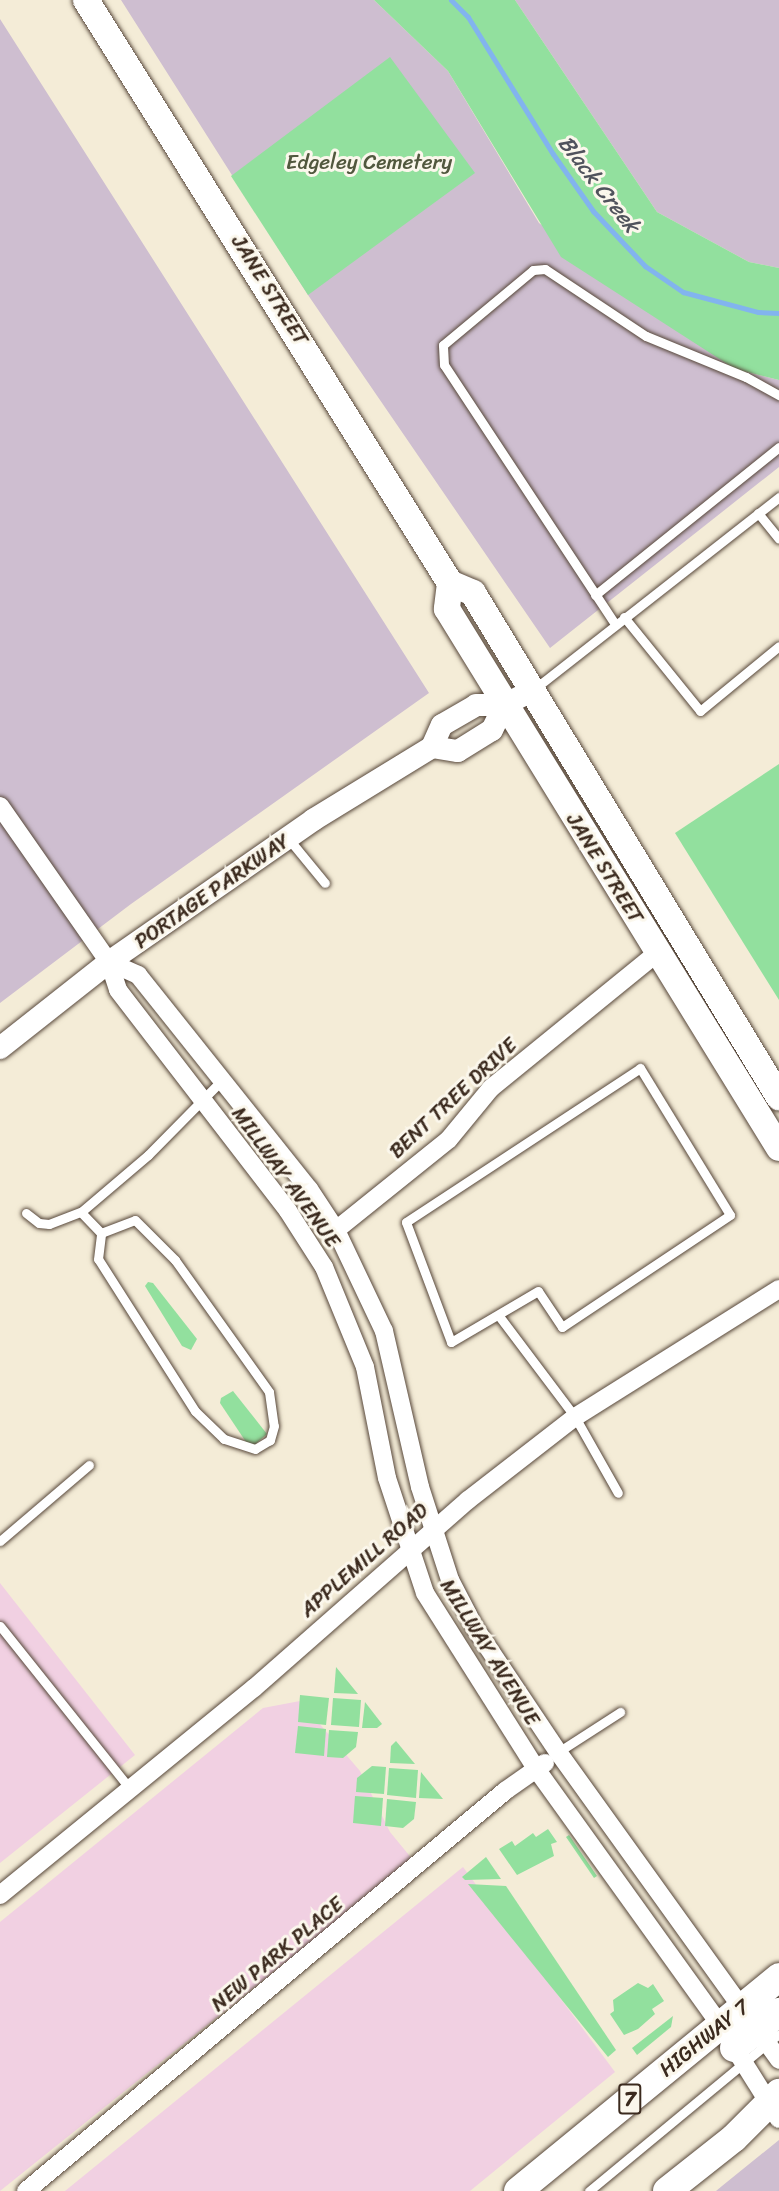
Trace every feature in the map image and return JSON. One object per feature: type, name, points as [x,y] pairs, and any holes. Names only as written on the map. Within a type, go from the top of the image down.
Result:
[{"type":"main road","name":"JANE STREET","points":[[86,0],[450,583],[472,593],[779,1097]]},
{"type":"main road","name":"JANE STREET","points":[[450,583],[447,609],[504,705],[779,1148]]},
{"type":"main road","name":"HIGHWAY 7","points":[[518,2191],[765,2025],[779,1977]]},
{"type":"main road","points":[[667,2191],[775,2105]]},
{"type":"street","name":"PORTAGE PARKWAY","points":[[0,1048],[109,963],[288,838],[432,747],[442,725],[476,705],[504,705],[531,691]]},
{"type":"street","points":[[432,747],[458,751],[492,730],[504,705]]},
{"type":"street","name":"MILLWAY AVENUE","points":[[0,806],[109,963],[118,990],[201,1101],[288,1211],[324,1267],[365,1367],[387,1478],[425,1593],[537,1770],[775,2105]]},
{"type":"street","name":"BENT TREE DRIVE","points":[[336,1230],[449,1139],[491,1088],[657,953]]},
{"type":"street","name":"MILLWAY AVENUE","points":[[109,963],[138,975],[309,1189],[336,1230],[384,1331],[434,1530],[450,1580],[475,1628],[558,1752],[765,2025],[779,2060]]},
{"type":"street","name":"APPLEMILL ROAD","points":[[0,1894],[254,1688],[412,1548],[575,1417],[779,1289]]},
{"type":"street","name":"NEW PARK PLACE","points":[[26,2191],[505,1791],[537,1770],[558,1752]]},
{"type":"lane","points":[[615,624],[444,365],[443,345],[533,270],[545,269],[646,336],[746,377],[779,395]]},
{"type":"lane","points":[[595,595],[779,447]]},
{"type":"lane","points":[[531,691],[779,497]]},
{"type":"lane","points":[[758,513],[779,539]]},
{"type":"lane","points":[[624,617],[700,711],[779,646]]},
{"type":"lane","points":[[288,838],[325,883]]},
{"type":"lane","points":[[640,1068],[730,1215],[562,1327],[538,1291],[499,1316],[451,1342],[406,1222],[640,1068]]},
{"type":"lane","points":[[26,1213],[39,1223],[50,1224],[81,1212],[148,1155],[222,1080]]},
{"type":"lane","points":[[81,1212],[101,1233]]},
{"type":"lane","points":[[135,1221],[175,1260],[269,1392],[274,1426],[270,1440],[255,1449],[246,1449],[224,1439],[195,1411],[98,1259],[101,1233],[135,1221]]},
{"type":"lane","points":[[499,1316],[575,1417],[618,1493]]},
{"type":"lane","points":[[0,1541],[89,1465]]},
{"type":"lane","points":[[0,1626],[130,1789]]},
{"type":"lane","points":[[558,1752],[620,1712]]},
{"type":"lane","points":[[589,2191],[733,2045],[765,2025]]},
{"type":"shaded area","points":[[121,0],[374,0],[448,71],[539,223],[735,369],[779,380],[779,467],[550,648],[308,295]]},
{"type":"shaded area","points":[[515,0],[779,0],[779,268],[749,262],[657,212]]},
{"type":"shaded area","points":[[0,19],[429,693],[131,904],[0,1003]]},
{"type":"shaded area","points":[[0,1583],[135,1755],[0,1863]]},
{"type":"shaded area","points":[[300,1701],[360,1771],[390,1832],[413,1860],[0,2191],[0,1922],[263,1708]]},
{"type":"shaded area","points":[[463,1867],[615,2072],[470,2191],[65,2191]]},
{"type":"shaded area","points":[[779,2140],[779,2191],[716,2191],[722,2186]]},
{"type":"green space","points":[[374,0],[515,0],[657,212],[749,262],[779,268],[779,380],[735,369],[561,257],[448,71]]},
{"type":"green space","name":"Edgeley Cemetery","points":[[390,57],[475,173],[308,295],[231,176]]},
{"type":"green space","points":[[779,764],[779,1000],[675,833]]},
{"type":"green space","points":[[148,1282],[153,1283],[197,1339],[191,1350],[182,1346],[145,1286]]},
{"type":"green space","points":[[233,1391],[267,1434],[253,1446],[248,1445],[220,1403],[221,1398]]},
{"type":"green space","points":[[336,1667],[358,1694],[334,1693]]},
{"type":"green space","points":[[300,1695],[329,1698],[326,1725],[298,1722]]},
{"type":"green space","points":[[333,1698],[361,1700],[359,1727],[331,1725]]},
{"type":"green space","points":[[365,1702],[382,1724],[377,1728],[362,1728]]},
{"type":"green space","points":[[298,1726],[326,1729],[324,1756],[295,1753]]},
{"type":"green space","points":[[329,1730],[358,1732],[356,1747],[343,1758],[327,1757]]},
{"type":"green space","points":[[396,1741],[415,1764],[390,1763],[391,1746]]},
{"type":"green space","points":[[372,1766],[386,1767],[384,1794],[356,1792],[357,1778]]},
{"type":"green space","points":[[389,1768],[418,1770],[416,1798],[387,1795]]},
{"type":"green space","points":[[421,1772],[443,1799],[419,1798]]},
{"type":"green space","points":[[355,1796],[383,1798],[381,1826],[353,1823]]},
{"type":"green space","points":[[387,1799],[416,1802],[414,1819],[403,1828],[385,1826]]},
{"type":"green space","points":[[548,1829],[557,1842],[551,1844],[554,1856],[517,1875],[499,1849],[512,1841],[515,1846],[533,1833],[536,1837]]},
{"type":"green space","points":[[569,1835],[597,1876],[594,1878],[566,1837]]},
{"type":"green space","points":[[486,1857],[501,1879],[465,1880],[462,1877]]},
{"type":"green space","points":[[468,1884],[506,1886],[616,2050],[608,2057]]},
{"type":"green space","points":[[638,1983],[648,1988],[653,1984],[664,2001],[652,2009],[655,2014],[638,2029],[624,2035],[610,2014],[614,2011],[613,2000]]},
{"type":"green space","points":[[673,2016],[671,2027],[637,2055],[632,2048]]},
{"type":"waterway","name":"Black Creek","points":[[451,0],[468,17],[553,154],[593,211],[645,266],[683,292],[758,312],[779,313]]}]
